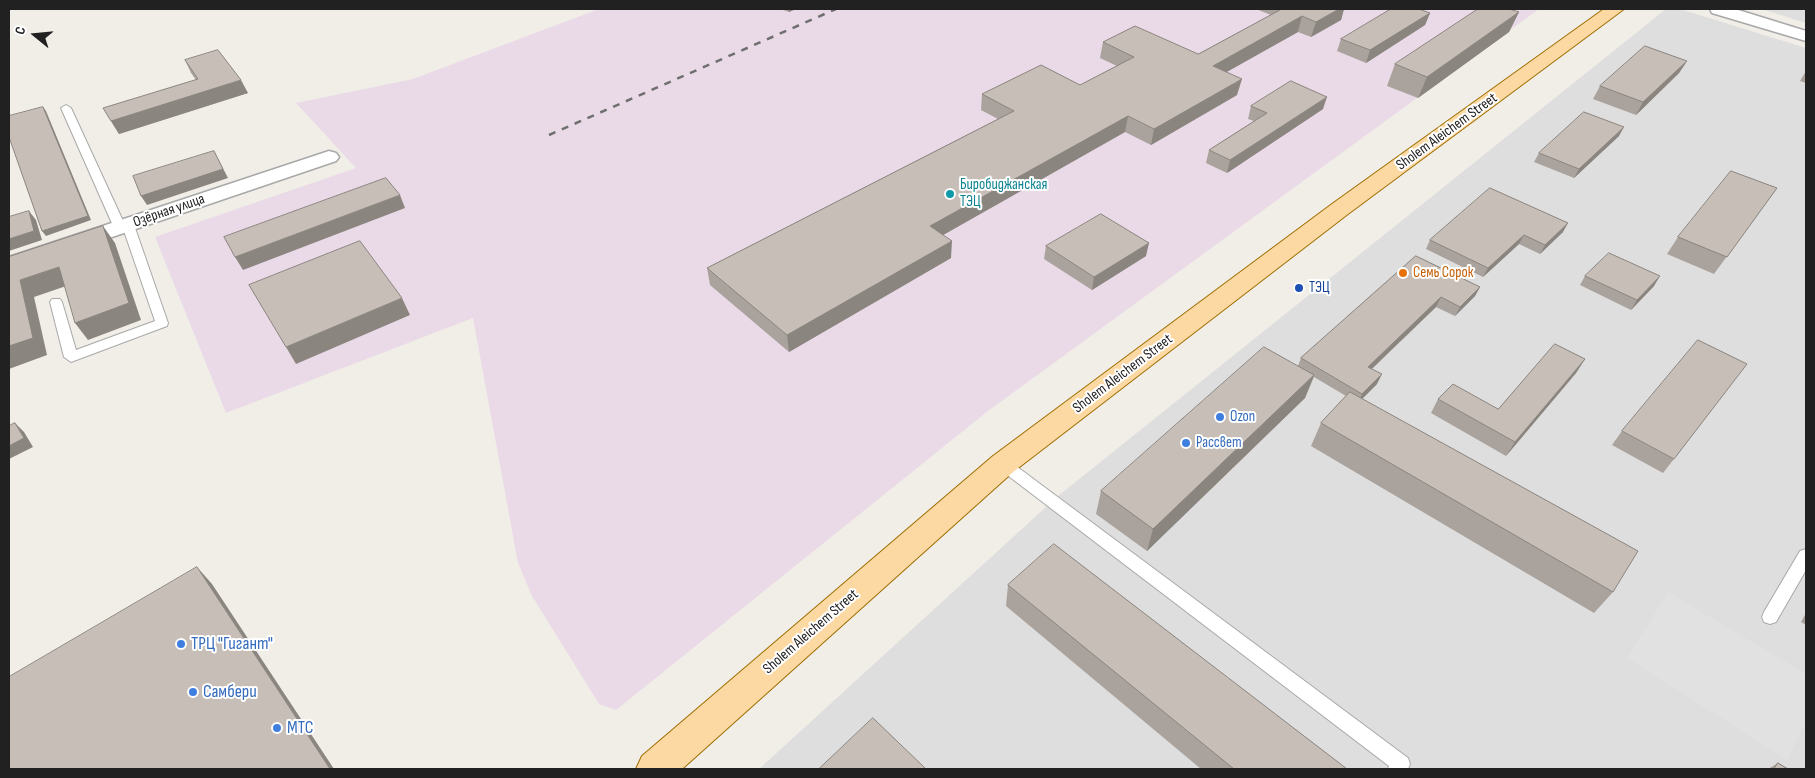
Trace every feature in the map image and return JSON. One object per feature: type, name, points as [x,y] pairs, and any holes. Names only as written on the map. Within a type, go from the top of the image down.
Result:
[{"type":"main road","name":"Sholem Aleichem Street","points":[[655,769],[1004,464],[1340,209],[1615,9]]},
{"type":"street","points":[[1718,9],[1806,36]]},
{"type":"street","name":"Озёрная улица","points":[[9,265],[329,157]]},
{"type":"lane","points":[[56,302],[71,357],[162,323],[124,226],[66,108]]},
{"type":"lane","points":[[1004,464],[1401,764],[1397,769]]},
{"type":"lane","points":[[1770,617],[1806,556]]},
{"type":"shaded area","name":"Биробиджанская ТЭЦ","points":[[599,9],[1539,9],[988,411],[616,710],[599,704],[532,596],[518,563],[473,318],[226,413],[155,237],[356,168],[296,103],[413,79]]},
{"type":"shaded area","points":[[1666,9],[1680,9],[1806,48],[1806,769],[759,769],[1058,496]]},
{"type":"shaded area","points":[[1762,9],[1806,9],[1806,23]]},
{"type":"shaded area","points":[[1668,592],[1806,674],[1806,721],[1787,760],[1627,658]]},
{"type":"building","name":"Биробиджанская ТЭЦ","points":[[1282,9],[1339,9],[1316,22],[1302,16],[1213,66],[1242,79],[1154,129],[1128,116],[930,226],[952,241],[787,335],[707,268],[1014,111],[982,94],[1041,65],[1080,85],[1134,57],[1103,42],[1135,26],[1198,54]]},
{"type":"building","points":[[1391,9],[1419,9],[1430,13],[1370,50],[1341,39]]},
{"type":"building","points":[[1478,9],[1509,9],[1519,12],[1427,77],[1395,64]]},
{"type":"building","points":[[1645,46],[1687,61],[1643,102],[1600,86]]},
{"type":"building","points":[[218,50],[241,80],[111,121],[103,108],[198,79],[185,60]]},
{"type":"building","points":[[1291,81],[1327,97],[1230,160],[1209,150],[1267,113],[1251,106]]},
{"type":"building","points":[[43,107],[88,216],[42,231],[9,137],[9,116]]},
{"type":"building","points":[[1584,112],[1624,127],[1579,169],[1539,153]]},
{"type":"building","points":[[214,151],[223,169],[141,196],[133,176]]},
{"type":"building","points":[[1731,171],[1777,188],[1727,257],[1678,237]]},
{"type":"building","points":[[386,178],[400,195],[235,257],[224,237]]},
{"type":"building","points":[[1490,188],[1568,223],[1545,245],[1524,235],[1488,268],[1430,240]]},
{"type":"building","points":[[29,211],[34,231],[9,239],[9,217]]},
{"type":"building","points":[[1101,214],[1149,243],[1094,277],[1046,246]]},
{"type":"building","points":[[103,226],[129,303],[75,323],[59,267],[20,280],[33,338],[9,346],[9,257]]},
{"type":"building","points":[[360,241],[402,298],[286,347],[249,285]]},
{"type":"building","points":[[1609,253],[1660,276],[1637,300],[1585,276]]},
{"type":"building","points":[[1416,256],[1480,287],[1460,307],[1441,297],[1368,367],[1382,374],[1362,394],[1301,358]]},
{"type":"building","points":[[1698,340],[1747,364],[1674,459],[1622,431]]},
{"type":"building","points":[[1555,344],[1585,359],[1515,442],[1438,399],[1453,384],[1498,409]]},
{"type":"building","points":[[1264,347],[1314,375],[1153,529],[1101,491]]},
{"type":"building","points":[[1350,392],[1638,551],[1613,592],[1321,423]]},
{"type":"building","points":[[15,423],[24,438],[9,446],[9,426]]},
{"type":"building","points":[[1054,544],[1347,769],[1234,769],[1008,585]]},
{"type":"building","name":"ТРЦ \"Гигант\"","points":[[197,567],[330,769],[9,769],[9,677]]},
{"type":"building","points":[[873,718],[926,769],[819,769]]},
{"type":"building","points":[[1778,763],[1788,769],[1774,769]]},
{"type":"railway","points":[[549,135],[836,9]]},
{"type":"place","name":"Биробиджанская ТЭЦ","points":[[950,194]]},
{"type":"place","name":"Семь Сорок","points":[[1403,273]]},
{"type":"place","name":"ТЭЦ","points":[[1299,288]]},
{"type":"place","name":"Ozon","points":[[1220,417]]},
{"type":"place","name":"Рассвет","points":[[1186,443]]},
{"type":"place","name":"ТРЦ \"Гигант\"","points":[[181,644]]},
{"type":"place","name":"Самбери","points":[[193,692]]},
{"type":"place","name":"МТС","points":[[277,728]]}]
